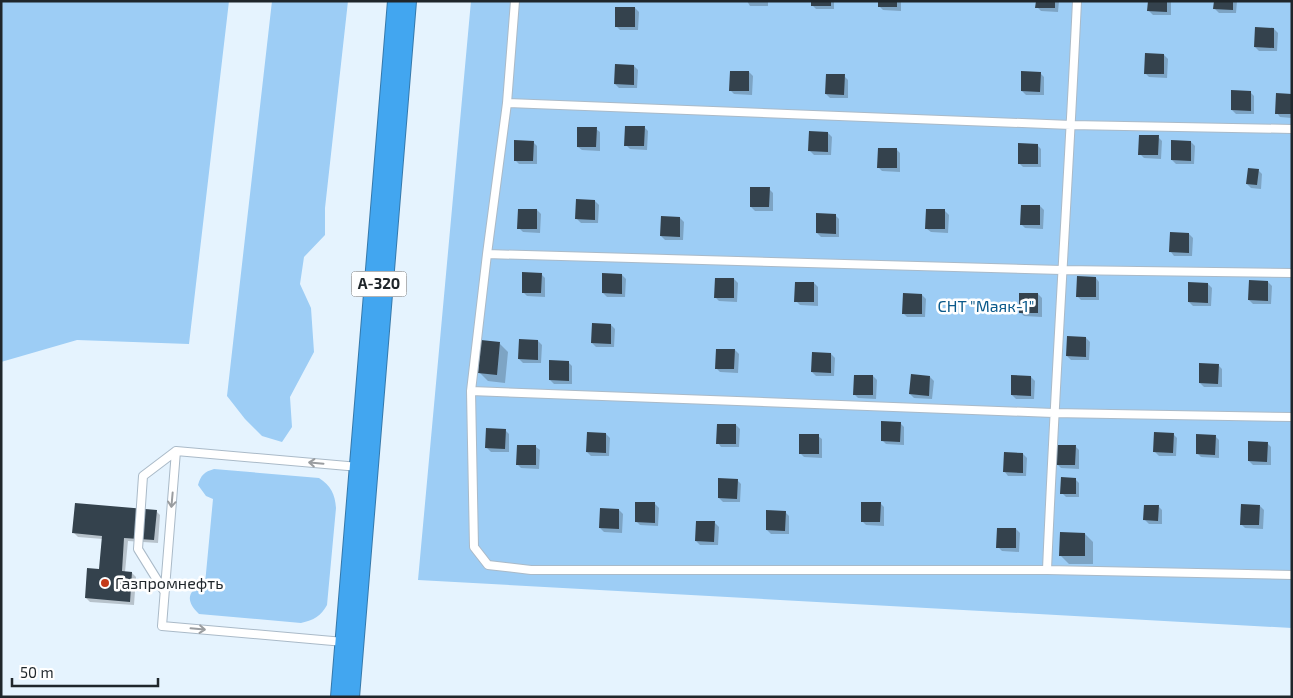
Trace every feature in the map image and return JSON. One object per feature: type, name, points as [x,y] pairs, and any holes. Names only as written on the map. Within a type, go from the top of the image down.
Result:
[{"type":"highway","name":"А-320","points":[[346,697],[402,1]]},
{"type":"lane","points":[[515,1],[507,103],[471,391],[474,547],[488,565],[531,570],[1047,570],[1292,575]]},
{"type":"lane","points":[[1047,570],[1053,414],[1077,1]]},
{"type":"lane","points":[[507,103],[1071,125],[1292,129]]},
{"type":"lane","points":[[487,254],[1062,270],[1292,273]]},
{"type":"lane","points":[[471,391],[1053,414],[1292,417]]},
{"type":"lane","points":[[164,591],[138,549],[143,476],[176,451],[364,468]]},
{"type":"lane","points":[[176,451],[162,626],[350,642]]},
{"type":"green space","points":[[1,1],[229,1],[189,344],[77,340],[1,362]]},
{"type":"green space","points":[[272,1],[348,1],[325,208],[325,235],[304,257],[300,284],[311,308],[314,352],[290,397],[292,427],[282,442],[262,436],[245,419],[227,396]]},
{"type":"green space","name":"СНТ \"Маяк-1\"","points":[[471,1],[1292,1],[1292,628],[418,580]]},
{"type":"green space","points":[[214,469],[319,478],[327,484],[335,499],[336,508],[327,605],[317,617],[301,623],[199,614],[192,605],[190,596],[194,589],[205,584],[213,499],[206,496],[198,485],[203,474]]},
{"type":"building","points":[[811,1],[831,1],[831,6],[811,6]]},
{"type":"building","points":[[878,1],[897,1],[897,7],[878,7]]},
{"type":"building","points":[[1036,1],[1055,1],[1055,8],[1035,8]]},
{"type":"building","points":[[1148,1],[1167,1],[1167,12],[1147,11]]},
{"type":"building","points":[[1214,1],[1233,1],[1233,10],[1213,9]]},
{"type":"building","points":[[615,7],[635,7],[635,27],[615,27]]},
{"type":"building","points":[[1255,27],[1274,28],[1274,48],[1254,47]]},
{"type":"building","points":[[1145,53],[1164,54],[1164,74],[1144,74]]},
{"type":"building","points":[[615,64],[634,65],[634,85],[614,84]]},
{"type":"building","points":[[730,71],[749,71],[749,91],[729,91]]},
{"type":"building","points":[[1021,71],[1041,72],[1040,92],[1021,91]]},
{"type":"building","points":[[826,74],[845,74],[844,95],[825,94]]},
{"type":"building","points":[[1231,90],[1251,91],[1251,111],[1231,110]]},
{"type":"building","points":[[1276,93],[1292,94],[1292,114],[1275,114]]},
{"type":"building","points":[[625,126],[645,126],[644,146],[624,146]]},
{"type":"building","points":[[577,127],[597,127],[596,147],[577,147]]},
{"type":"building","points":[[809,131],[828,132],[828,152],[808,151]]},
{"type":"building","points":[[1139,135],[1159,135],[1158,155],[1138,155]]},
{"type":"building","points":[[514,140],[534,141],[533,161],[514,161]]},
{"type":"building","points":[[1171,140],[1191,141],[1191,161],[1171,160]]},
{"type":"building","points":[[1018,143],[1038,144],[1038,164],[1018,164]]},
{"type":"building","points":[[878,148],[897,148],[897,168],[877,168]]},
{"type":"building","points":[[1248,168],[1259,169],[1257,185],[1246,184]]},
{"type":"building","points":[[750,187],[770,187],[769,207],[750,207]]},
{"type":"building","points":[[576,199],[595,200],[595,220],[575,219]]},
{"type":"building","points":[[1021,205],[1040,205],[1040,225],[1020,225]]},
{"type":"building","points":[[518,209],[537,209],[537,229],[517,229]]},
{"type":"building","points":[[926,209],[945,209],[945,229],[925,229]]},
{"type":"building","points":[[816,213],[836,214],[836,234],[816,233]]},
{"type":"building","points":[[661,216],[680,217],[680,237],[660,236]]},
{"type":"building","points":[[1170,232],[1189,233],[1189,253],[1169,252]]},
{"type":"building","points":[[522,272],[542,273],[541,293],[522,293]]},
{"type":"building","points":[[602,273],[622,274],[622,294],[602,293]]},
{"type":"building","points":[[1077,276],[1096,277],[1096,297],[1076,297]]},
{"type":"building","points":[[715,278],[734,278],[734,298],[714,298]]},
{"type":"building","points":[[1249,280],[1268,281],[1268,301],[1248,300]]},
{"type":"building","points":[[795,282],[814,282],[814,302],[794,302]]},
{"type":"building","points":[[1188,282],[1208,283],[1208,303],[1188,302]]},
{"type":"building","points":[[903,293],[922,294],[922,314],[902,314]]},
{"type":"building","points":[[1019,293],[1038,293],[1038,313],[1019,313]]},
{"type":"building","points":[[592,323],[611,324],[611,344],[591,343]]},
{"type":"building","points":[[1067,336],[1086,337],[1086,357],[1066,356]]},
{"type":"building","points":[[519,339],[538,340],[538,360],[518,359]]},
{"type":"building","points":[[481,340],[500,342],[497,375],[478,373]]},
{"type":"building","points":[[716,349],[735,349],[734,369],[715,369]]},
{"type":"building","points":[[812,352],[831,353],[831,373],[811,372]]},
{"type":"building","points":[[549,360],[569,361],[569,381],[549,380]]},
{"type":"building","points":[[1199,363],[1219,364],[1218,384],[1199,383]]},
{"type":"building","points":[[911,374],[930,376],[929,396],[909,394]]},
{"type":"building","points":[[854,375],[873,375],[873,395],[853,395]]},
{"type":"building","points":[[1011,375],[1031,376],[1031,396],[1011,395]]},
{"type":"building","points":[[881,421],[901,422],[900,442],[881,441]]},
{"type":"building","points":[[717,424],[736,424],[736,444],[716,444]]},
{"type":"building","points":[[486,428],[506,429],[505,449],[485,448]]},
{"type":"building","points":[[587,432],[606,433],[606,453],[586,452]]},
{"type":"building","points":[[1154,432],[1174,433],[1173,453],[1153,452]]},
{"type":"building","points":[[799,434],[819,434],[819,454],[799,454]]},
{"type":"building","points":[[1196,434],[1216,435],[1215,455],[1196,454]]},
{"type":"building","points":[[1248,441],[1268,442],[1267,462],[1248,461]]},
{"type":"building","points":[[517,445],[536,445],[536,465],[516,465]]},
{"type":"building","points":[[1056,445],[1076,445],[1075,465],[1056,465]]},
{"type":"building","points":[[1004,452],[1023,453],[1023,473],[1003,472]]},
{"type":"building","points":[[1061,477],[1076,478],[1076,494],[1060,494]]},
{"type":"building","points":[[718,478],[738,479],[737,499],[718,498]]},
{"type":"building","points":[[635,502],[655,502],[655,523],[635,522]]},
{"type":"building","points":[[861,502],[881,502],[880,522],[861,522]]},
{"type":"building","points":[[75,503],[157,510],[154,540],[124,538],[122,571],[132,572],[130,602],[85,598],[87,568],[99,569],[102,536],[72,533]]},
{"type":"building","points":[[1241,504],[1260,505],[1259,525],[1240,525]]},
{"type":"building","points":[[1144,505],[1159,505],[1158,521],[1143,520]]},
{"type":"building","points":[[600,508],[619,509],[619,529],[599,528]]},
{"type":"building","points":[[766,510],[786,511],[785,531],[766,530]]},
{"type":"building","points":[[696,521],[715,521],[714,542],[695,541]]},
{"type":"building","points":[[997,528],[1016,528],[1016,548],[996,548]]},
{"type":"building","points":[[1060,532],[1085,533],[1085,556],[1059,556]]},
{"type":"place","name":"Газпромнефть","points":[[105,583]]}]
